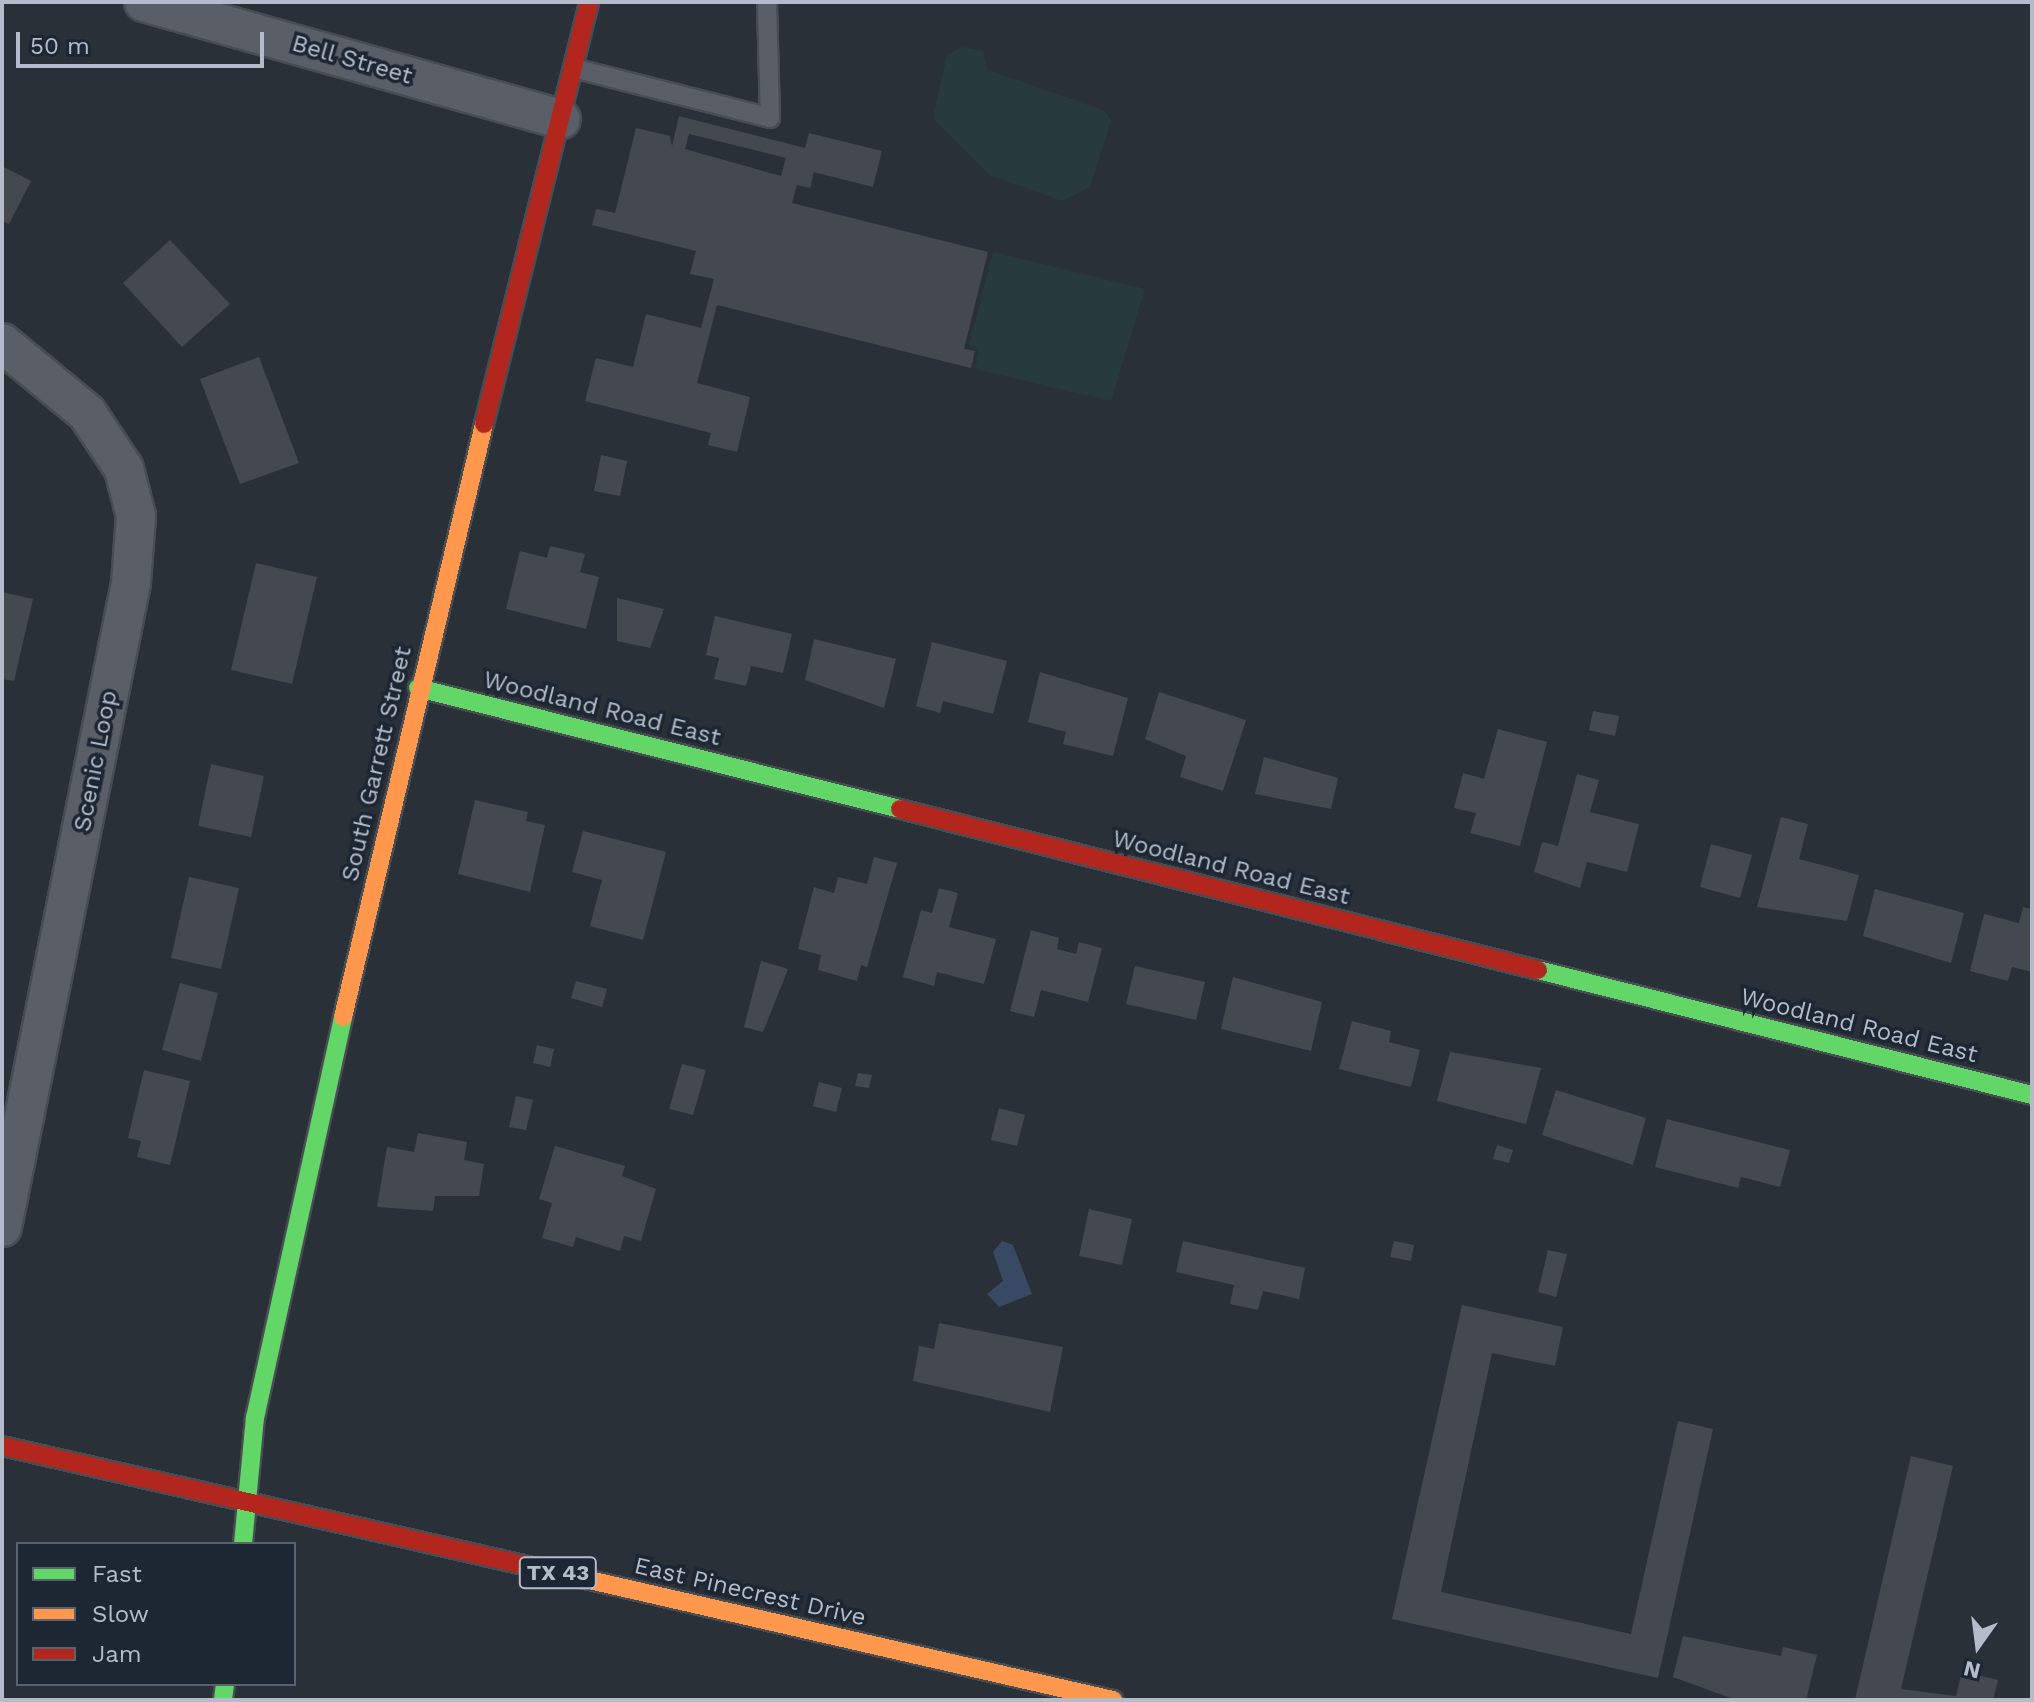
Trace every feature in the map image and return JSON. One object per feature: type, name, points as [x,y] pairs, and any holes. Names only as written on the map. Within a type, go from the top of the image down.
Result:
[{"type":"street","name":"Bell Street","points":[[144,2],[561,119]]},
{"type":"street","name":"South Garrett Street","points":[[243,1542],[255,1418],[418,688],[589,2]]},
{"type":"street","name":"Scenic Loop","points":[[2,343],[87,413],[124,469],[136,516],[131,583],[2,1227]]},
{"type":"street","name":"Woodland Road East","points":[[418,688],[2032,1095]]},
{"type":"street","name":"East Pinecrest Drive","points":[[2,1446],[1113,1700]]},
{"type":"lane","points":[[573,68],[770,118],[767,2]]},
{"type":"green space","points":[[962,47],[983,51],[988,70],[1105,111],[1111,121],[1090,187],[1062,201],[991,176],[933,118],[947,55]]},
{"type":"green space","points":[[993,252],[1145,289],[1111,401],[975,369],[979,349],[969,346]]},
{"type":"water","points":[[1002,1241],[1013,1245],[1032,1294],[999,1307],[987,1294],[1003,1281],[993,1252]]},
{"type":"building","points":[[679,116],[805,148],[809,133],[882,151],[873,187],[814,172],[810,188],[797,185],[792,203],[988,252],[964,349],[975,351],[971,368],[717,305],[697,383],[750,397],[737,452],[708,445],[711,433],[585,401],[596,358],[633,367],[646,314],[701,328],[714,279],[690,274],[696,251],[592,225],[596,209],[615,213],[636,128],[670,136],[672,146]],"holes":[[[689,134],[786,158],[781,176],[685,149]]]},
{"type":"building","points":[[2,166],[31,181],[9,224],[2,221]]},
{"type":"building","points":[[170,240],[230,304],[182,347],[123,283]]},
{"type":"building","points":[[259,357],[299,463],[240,484],[200,379]]},
{"type":"building","points":[[601,455],[627,461],[620,496],[594,491]]},
{"type":"building","points":[[550,546],[585,554],[580,572],[599,577],[586,629],[506,609],[520,551],[547,558]]},
{"type":"building","points":[[256,563],[317,577],[292,684],[231,670]]},
{"type":"building","points":[[2,592],[33,599],[14,681],[2,679]]},
{"type":"building","points":[[617,598],[664,609],[650,648],[617,641]]},
{"type":"building","points":[[715,616],[792,634],[783,673],[751,666],[746,686],[714,679],[719,658],[706,655]]},
{"type":"building","points":[[814,639],[896,659],[884,708],[805,680]]},
{"type":"building","points":[[932,642],[1007,661],[993,714],[943,701],[940,713],[916,706]]},
{"type":"building","points":[[1040,672],[1128,698],[1113,756],[1063,744],[1066,732],[1028,722]]},
{"type":"building","points":[[1159,692],[1246,720],[1223,791],[1180,777],[1186,756],[1145,739]]},
{"type":"building","points":[[1593,711],[1619,716],[1615,736],[1589,730]]},
{"type":"building","points":[[1498,729],[1547,742],[1520,846],[1470,833],[1476,813],[1454,808],[1463,773],[1484,779]]},
{"type":"building","points":[[1264,757],[1338,778],[1331,809],[1255,794]]},
{"type":"building","points":[[211,764],[264,776],[251,837],[198,826]]},
{"type":"building","points":[[1577,774],[1599,780],[1590,812],[1639,824],[1627,872],[1587,862],[1580,888],[1534,872],[1542,842],[1558,846]]},
{"type":"building","points":[[475,800],[528,812],[526,821],[545,825],[530,892],[458,874]]},
{"type":"building","points":[[1781,817],[1808,824],[1799,859],[1859,875],[1847,921],[1757,907]]},
{"type":"building","points":[[583,831],[666,852],[643,940],[590,926],[602,880],[572,872]]},
{"type":"building","points":[[1711,844],[1752,855],[1740,898],[1700,887]]},
{"type":"building","points":[[874,857],[897,863],[867,967],[861,965],[857,981],[818,970],[821,955],[798,949],[814,887],[834,893],[838,877],[867,884]]},
{"type":"building","points":[[189,877],[239,888],[221,969],[171,958]]},
{"type":"building","points":[[939,888],[958,893],[949,927],[996,939],[984,984],[937,972],[934,986],[903,977],[921,910],[932,913]]},
{"type":"building","points":[[1875,889],[1964,913],[1951,963],[1863,936]]},
{"type":"building","points":[[2023,907],[2032,909],[2032,972],[2012,967],[2008,981],[1970,971],[1984,914],[2019,923]]},
{"type":"building","points":[[1031,930],[1059,938],[1057,949],[1076,954],[1079,942],[1102,948],[1088,1002],[1041,990],[1034,1017],[1010,1011]]},
{"type":"building","points":[[761,961],[788,969],[763,1032],[744,1027]]},
{"type":"building","points":[[1135,966],[1205,982],[1196,1020],[1126,1004]]},
{"type":"building","points":[[1233,977],[1322,1002],[1311,1051],[1221,1029]]},
{"type":"building","points":[[576,981],[607,989],[602,1007],[571,998]]},
{"type":"building","points":[[180,983],[218,993],[201,1061],[162,1050]]},
{"type":"building","points":[[1352,1021],[1391,1031],[1389,1042],[1420,1050],[1411,1087],[1339,1069]]},
{"type":"building","points":[[537,1045],[554,1049],[550,1067],[533,1063]]},
{"type":"building","points":[[1450,1052],[1541,1068],[1526,1124],[1437,1101]]},
{"type":"building","points":[[682,1064],[706,1070],[693,1115],[669,1109]]},
{"type":"building","points":[[144,1070],[190,1081],[170,1165],[137,1157],[141,1141],[128,1138]]},
{"type":"building","points":[[858,1073],[872,1075],[869,1088],[855,1086]]},
{"type":"building","points":[[819,1082],[842,1088],[836,1112],[813,1106]]},
{"type":"building","points":[[1556,1090],[1646,1118],[1633,1165],[1542,1135]]},
{"type":"building","points":[[516,1096],[533,1100],[526,1130],[509,1127]]},
{"type":"building","points":[[999,1108],[1025,1115],[1017,1146],[991,1140]]},
{"type":"building","points":[[1667,1119],[1790,1150],[1780,1187],[1741,1177],[1738,1188],[1655,1167]]},
{"type":"building","points":[[418,1133],[467,1142],[464,1160],[484,1164],[479,1196],[435,1196],[433,1211],[377,1207],[387,1147],[414,1152]]},
{"type":"building","points":[[1497,1145],[1513,1150],[1509,1163],[1493,1159]]},
{"type":"building","points":[[555,1146],[625,1166],[622,1176],[656,1189],[641,1241],[624,1236],[620,1251],[576,1237],[573,1247],[542,1238],[552,1203],[539,1199]]},
{"type":"building","points":[[1089,1209],[1132,1219],[1122,1265],[1079,1256]]},
{"type":"building","points":[[1183,1241],[1305,1268],[1299,1299],[1263,1291],[1258,1310],[1230,1304],[1234,1285],[1176,1272]]},
{"type":"building","points":[[1394,1241],[1414,1245],[1411,1261],[1390,1257]]},
{"type":"building","points":[[1548,1250],[1567,1254],[1556,1297],[1538,1292]]},
{"type":"building","points":[[1462,1305],[1563,1327],[1555,1366],[1492,1353],[1441,1592],[1631,1634],[1678,1421],[1713,1429],[1658,1678],[1392,1619]]},
{"type":"building","points":[[939,1323],[1063,1347],[1050,1412],[913,1381],[919,1346],[934,1349]]},
{"type":"building","points":[[1911,1456],[1953,1466],[1901,1689],[1956,1696],[1962,1671],[1998,1680],[1993,1700],[1855,1700]]},
{"type":"building","points":[[1683,1636],[1781,1656],[1783,1647],[1817,1655],[1806,1700],[1736,1700],[1673,1677]]},
{"type":"traffic: fast","points":[[418,688],[900,809]]},
{"type":"traffic: fast","points":[[1538,970],[2032,1095]]},
{"type":"traffic: fast","points":[[243,1542],[255,1418],[343,1017]]},
{"type":"traffic: fast","points":[[223,1700],[225,1686]]},
{"type":"traffic: slow","points":[[343,1017],[484,424]]},
{"type":"traffic: slow","points":[[585,1579],[1113,1700]]},
{"type":"traffic: jam","points":[[484,424],[589,2]]},
{"type":"traffic: jam","points":[[900,809],[1538,970]]},
{"type":"traffic: jam","points":[[2,1446],[585,1579]]}]
